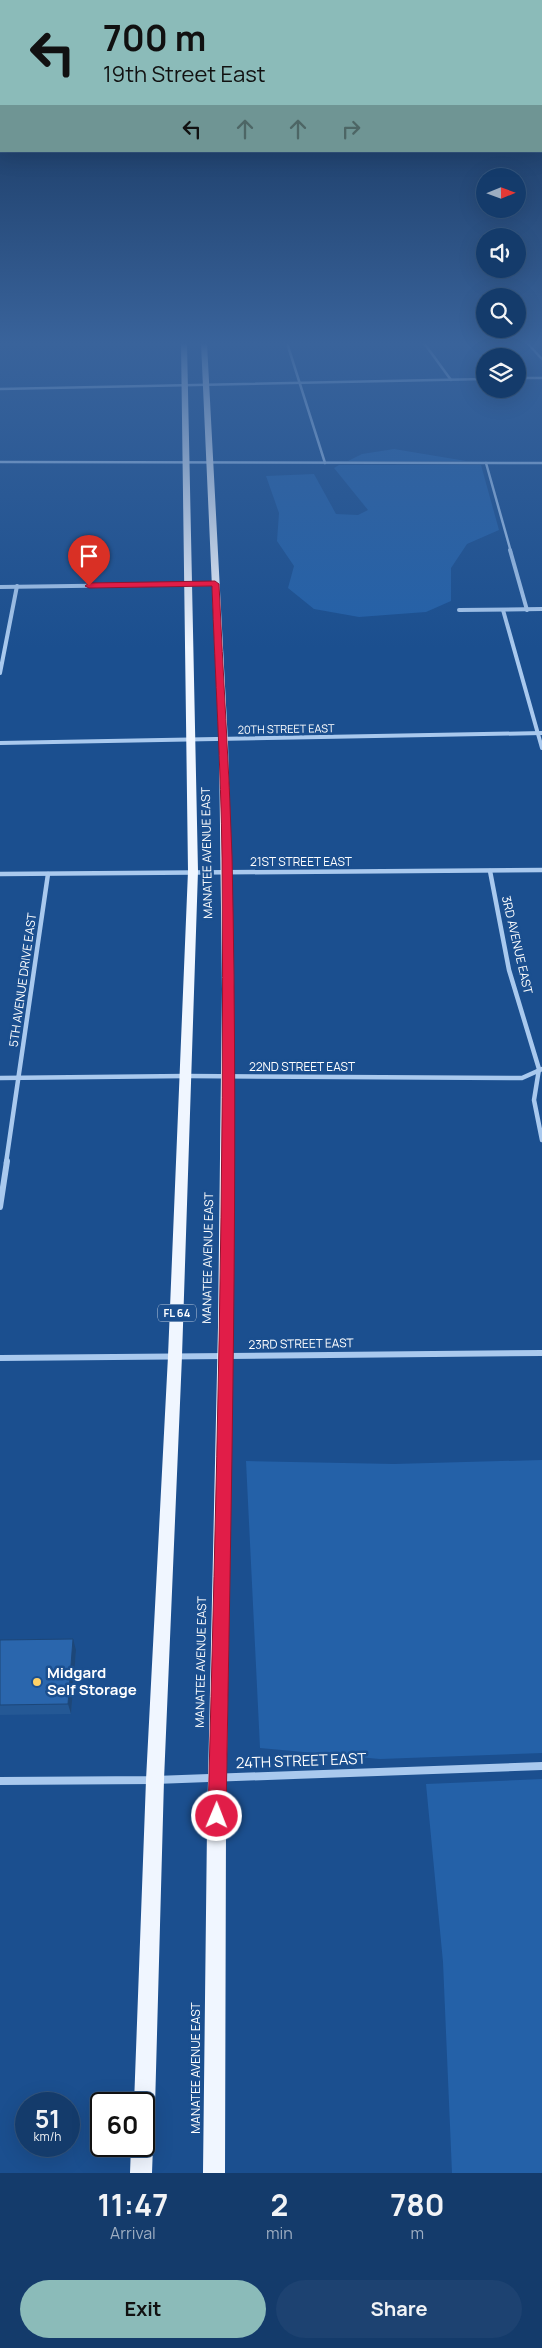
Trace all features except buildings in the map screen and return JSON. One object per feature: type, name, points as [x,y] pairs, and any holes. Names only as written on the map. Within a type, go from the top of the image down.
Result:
[{"type":"main road","name":"MANATEE AVENUE EAST","points":[[145,2092],[155,1780],[176,1356],[193,871],[186,444]]},
{"type":"main road","name":"MANATEE AVENUE EAST","points":[[209,444],[224,739],[229,1076],[226,1356],[217,1778],[214,2173]]},
{"type":"main road","points":[[141,2173],[142,2157]]},
{"type":"street","points":[[319,444],[325,463]]},
{"type":"street","points":[[0,462],[542,463]]},
{"type":"street","points":[[486,463],[528,610]]},
{"type":"street","points":[[0,586],[215,584]]},
{"type":"street","points":[[0,673],[17,586]]},
{"type":"street","points":[[458,610],[542,609]]},
{"type":"street","points":[[503,610],[540,733],[542,748]]},
{"type":"street","name":"20TH STREET EAST","points":[[0,743],[540,733]]},
{"type":"street","name":"3RD AVENUE EAST","points":[[490,870],[509,970],[541,1069],[534,1100],[542,1140]]},
{"type":"street","name":"21ST STREET EAST","points":[[0,874],[193,871],[227,873],[542,870]]},
{"type":"street","name":"5TH AVENUE DRIVE EAST","points":[[0,1207],[48,874]]},
{"type":"street","name":"22ND STREET EAST","points":[[0,1078],[229,1076],[522,1078],[541,1069]]},
{"type":"street","name":"23RD STREET EAST","points":[[0,1358],[542,1353]]},
{"type":"street","name":"24TH STREET EAST","points":[[0,1781],[155,1780],[542,1766]]},
{"type":"shaded area","points":[[394,449],[466,461],[348,461],[362,454]]},
{"type":"shaded area","points":[[339,465],[481,465],[499,530],[467,544],[451,568],[451,601],[426,612],[359,617],[314,609],[288,588],[294,566],[277,541],[279,513],[266,476],[314,474],[336,514],[358,515],[368,510],[334,468]]},
{"type":"shaded area","points":[[542,1460],[542,1753],[380,1759],[260,1748],[246,1461],[394,1464]]},
{"type":"shaded area","points":[[542,1779],[542,2173],[452,2173],[443,1962],[426,1784]]},
{"type":"place","name":"Midgard Self Storage","points":[[37,1682]]},
{"type":"route","points":[[89,586],[215,584],[224,739],[229,1076],[226,1356],[217,1816]]}]
